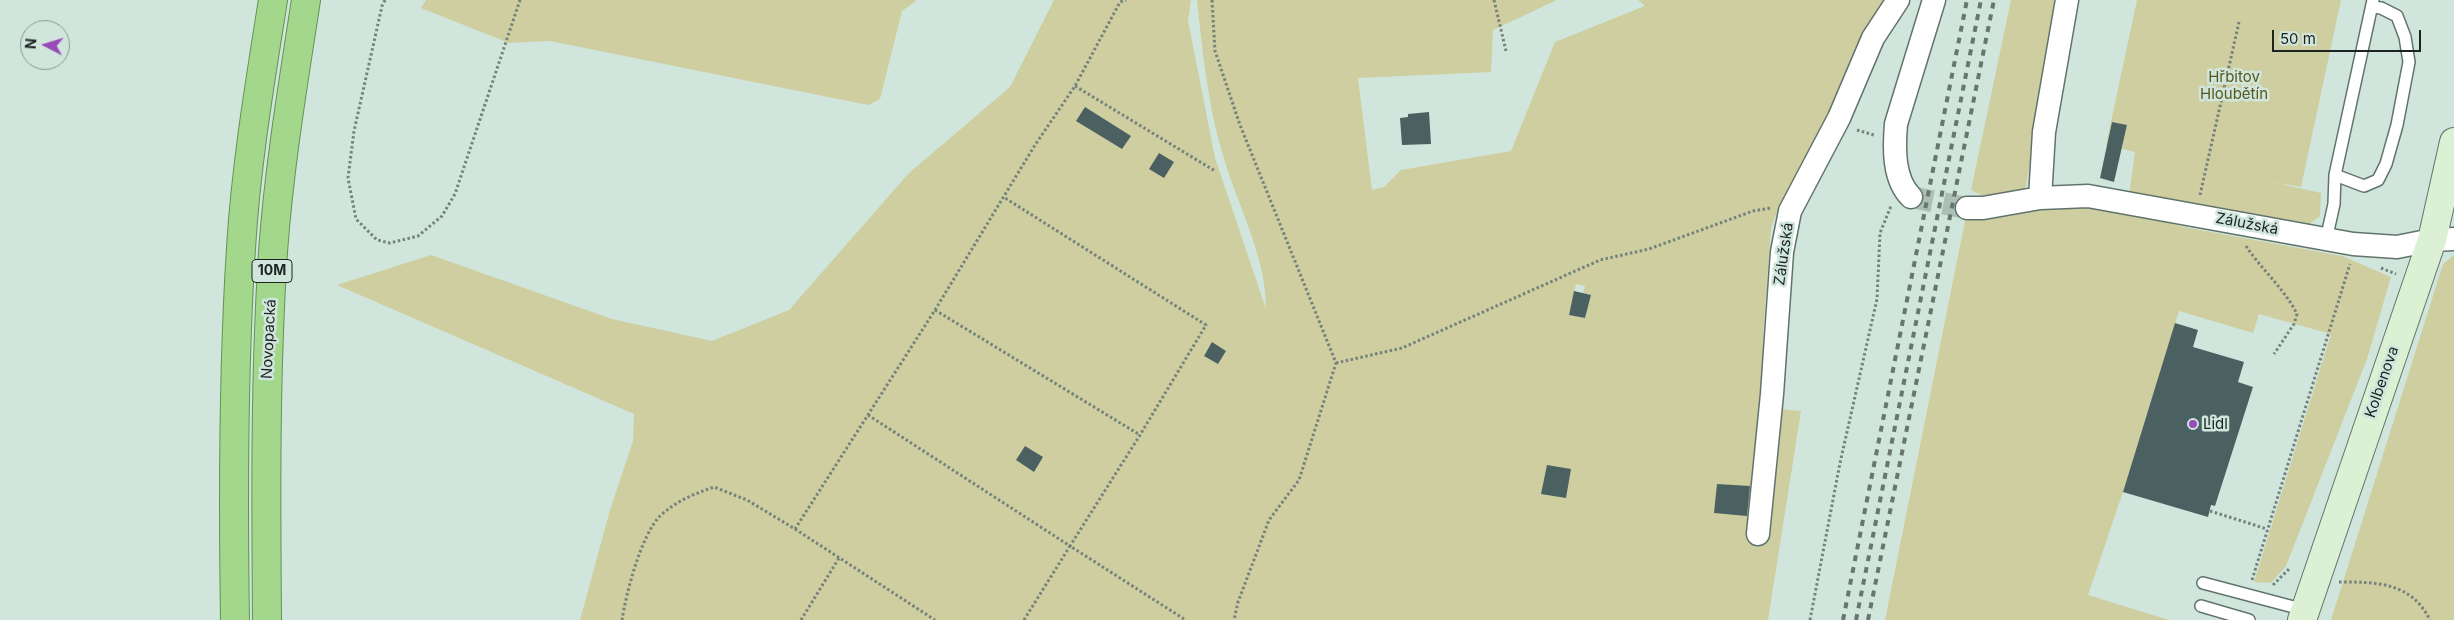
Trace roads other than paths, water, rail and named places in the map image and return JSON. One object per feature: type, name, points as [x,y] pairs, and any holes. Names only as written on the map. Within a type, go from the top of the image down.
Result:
[{"type":"highway","name":"Novopacká","points":[[235,620],[236,375],[241,247],[252,133],[273,0]]},
{"type":"highway","name":"Novopacká","points":[[267,620],[267,380],[273,250],[285,143],[306,0]]},
{"type":"main road","name":"Kolbenova","points":[[2303,615],[2443,239],[2454,142]]},
{"type":"street","name":"Zálužská","points":[[1758,534],[1772,394],[1782,252],[1790,211],[1839,118],[1873,38],[1898,0]]},
{"type":"street","points":[[1906,192],[1894,145],[1896,124],[1934,0]]},
{"type":"street","points":[[2040,198],[2044,132],[2067,0]]},
{"type":"street","name":"Zálužská","points":[[1967,208],[1983,208],[2040,198],[2088,196],[2326,240],[2397,247],[2443,239]]},
{"type":"lane","points":[[2326,240],[2334,204],[2335,176],[2372,4],[2397,16],[2405,38],[2409,62],[2397,125],[2386,164],[2378,180],[2364,186],[2335,176]]},
{"type":"lane","points":[[2203,583],[2303,615]]},
{"type":"lane","points":[[2201,606],[2249,620]]},
{"type":"tunnel","points":[[1911,197],[1967,208]]},
{"type":"railway","points":[[1843,620],[1967,0]]},
{"type":"railway","points":[[1856,620],[1981,0]]},
{"type":"railway","points":[[1868,620],[1994,0]]},
{"type":"place","name":"Lidl","points":[[2193,424]]},
{"type":"park label","name":"Hřbitov Hloubětín","points":[[2234,86]]}]
